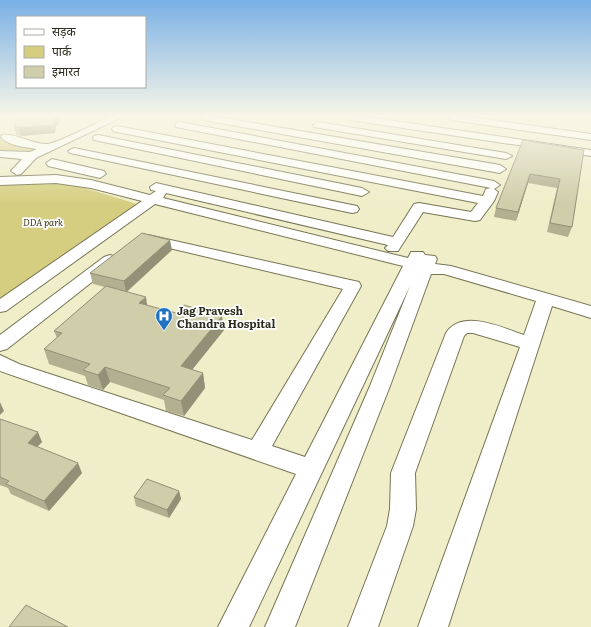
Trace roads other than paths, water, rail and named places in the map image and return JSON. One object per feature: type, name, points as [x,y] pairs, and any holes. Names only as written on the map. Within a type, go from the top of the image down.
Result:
[{"type":"street","points":[[39,146],[48,148]]},
{"type":"street","points":[[0,154],[32,156],[53,146]]},
{"type":"street","points":[[0,181],[37,171],[83,146]]},
{"type":"street","points":[[138,146],[362,192]]},
{"type":"street","points":[[217,146],[294,164],[487,202]]},
{"type":"street","points":[[290,146],[494,185]]},
{"type":"street","points":[[244,209],[314,146]]},
{"type":"street","points":[[370,146],[500,170]]},
{"type":"street","points":[[449,146],[506,156]]},
{"type":"street","points":[[419,207],[473,217],[487,202],[511,146]]},
{"type":"street","points":[[547,146],[591,153]]},
{"type":"street","points":[[394,245],[460,148]]},
{"type":"street","points":[[74,151],[263,192],[352,209]]},
{"type":"street","points":[[20,176],[32,156]]},
{"type":"street","points":[[52,163],[394,245],[426,263]]},
{"type":"street","points":[[0,171],[20,176],[73,181],[244,209]]},
{"type":"street","points":[[37,171],[64,171],[90,175],[159,195],[426,263],[591,312]]},
{"type":"street","points":[[0,307],[159,195]]},
{"type":"street","points":[[0,345],[141,237],[353,286],[256,451]]},
{"type":"street","points":[[233,627],[311,469],[426,263]]},
{"type":"street","points":[[280,627],[380,386],[426,263]]},
{"type":"street","points":[[433,627],[546,299]]},
{"type":"street","points":[[363,627],[400,526],[403,473],[455,333],[461,328],[479,328],[530,344]]},
{"type":"street","points":[[0,362],[12,369],[311,469]]},
{"type":"place","name":"Jag Pravesh Chandra Hospital","points":[[164,331]]},
{"type":"park label","name":"DDA park","points":[[43,222]]}]
